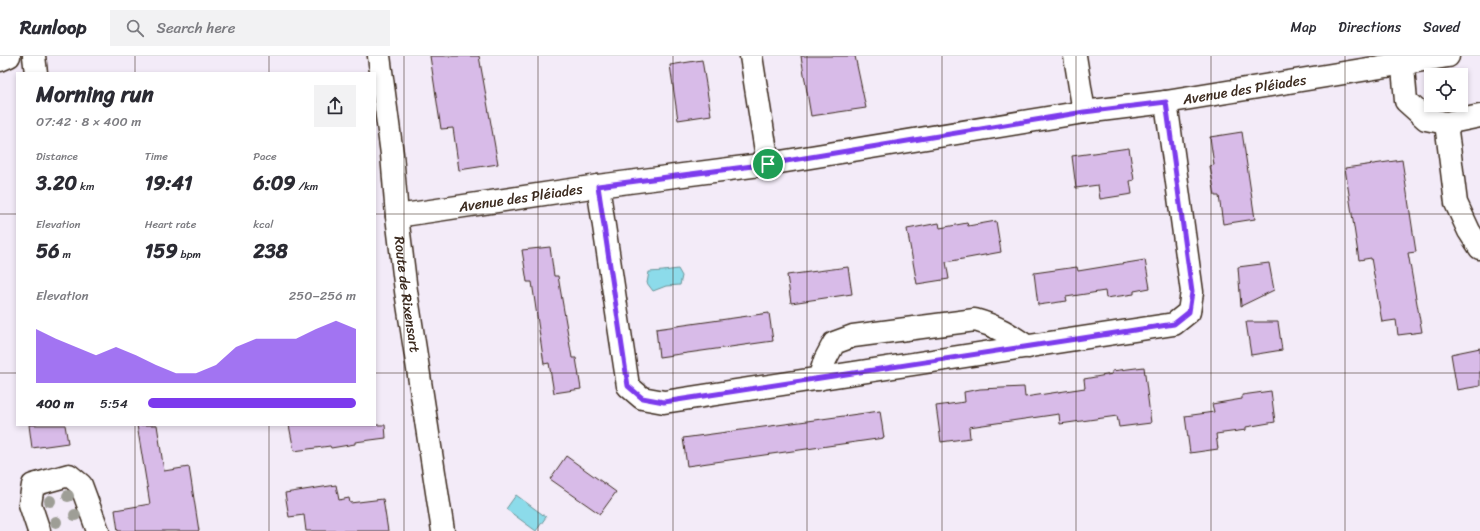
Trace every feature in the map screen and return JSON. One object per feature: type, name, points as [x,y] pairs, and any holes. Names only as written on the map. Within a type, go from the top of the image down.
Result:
[{"type":"street","points":[[0,60],[9,56]]},
{"type":"street","points":[[34,56],[36,72]]},
{"type":"street","name":"Route de Rixensart","points":[[378,56],[392,154],[397,216],[406,291],[442,531]]},
{"type":"street","points":[[751,56],[768,164]]},
{"type":"street","points":[[1075,56],[1084,112]]},
{"type":"street","name":"Avenue des Pléiades","points":[[397,216],[598,186],[768,164],[1084,112],[1166,102],[1403,59],[1448,56]]},
{"type":"street","points":[[1403,59],[1406,101],[1426,120],[1446,123],[1480,116]]},
{"type":"street","points":[[598,186],[628,386],[642,398],[664,402],[1174,324],[1189,312],[1192,292],[1166,102]]},
{"type":"street","points":[[1446,123],[1456,203],[1469,231],[1480,248]]},
{"type":"street","points":[[819,379],[825,360],[834,343],[853,336],[974,320],[1008,333],[1028,347]]},
{"type":"street","points":[[40,531],[30,504],[33,485],[69,474],[81,485],[98,531]]},
{"type":"water","points":[[678,269],[682,276],[680,285],[666,286],[653,291],[647,283],[649,272]]},
{"type":"water","points":[[516,495],[546,517],[536,531],[506,509]]},
{"type":"building","points":[[430,56],[479,56],[498,164],[459,170],[453,128],[441,129]]},
{"type":"building","points":[[801,56],[855,56],[866,108],[811,116]]},
{"type":"building","points":[[702,60],[711,115],[678,120],[670,65]]},
{"type":"building","points":[[1242,132],[1255,219],[1223,224],[1219,196],[1215,196],[1210,166],[1214,165],[1210,137]]},
{"type":"building","points":[[1129,148],[1134,180],[1130,181],[1132,194],[1100,199],[1098,185],[1076,188],[1072,156]]},
{"type":"building","points":[[1402,160],[1416,252],[1408,253],[1422,332],[1398,335],[1396,320],[1382,322],[1371,258],[1359,260],[1345,168]]},
{"type":"building","points":[[996,221],[1001,252],[946,262],[949,279],[917,284],[907,229],[939,223],[940,228],[967,223],[968,226]]},
{"type":"building","points":[[550,247],[554,276],[558,276],[572,358],[576,358],[581,389],[554,393],[549,363],[544,364],[532,282],[527,282],[522,250]]},
{"type":"building","points":[[1145,260],[1150,288],[1134,291],[1134,294],[1106,298],[1105,291],[1066,297],[1067,301],[1038,305],[1034,273],[1077,267],[1078,271]]},
{"type":"building","points":[[1269,263],[1274,290],[1241,306],[1238,267]]},
{"type":"building","points":[[848,267],[852,294],[791,303],[787,275]]},
{"type":"building","points":[[769,313],[773,341],[659,357],[656,329]]},
{"type":"building","points":[[1246,322],[1278,322],[1282,350],[1251,355]]},
{"type":"building","points":[[1480,348],[1480,386],[1457,390],[1451,354]]},
{"type":"building","points":[[1144,367],[1151,423],[1119,427],[1117,416],[1060,424],[1059,414],[969,427],[970,438],[941,442],[936,406],[965,402],[964,392],[980,389],[1024,387],[1025,397],[1085,388],[1084,379],[1112,374],[1112,371]]},
{"type":"building","points":[[1271,391],[1275,422],[1246,427],[1246,430],[1216,434],[1218,449],[1190,453],[1185,416],[1214,412],[1212,404],[1242,399],[1242,395]]},
{"type":"building","points":[[880,411],[884,438],[687,466],[683,438]]},
{"type":"building","points":[[385,425],[386,438],[355,442],[355,444],[331,448],[330,446],[294,451],[289,426]]},
{"type":"building","points":[[29,426],[65,426],[68,443],[32,448]]},
{"type":"building","points":[[137,426],[157,426],[164,471],[189,467],[199,531],[118,531],[115,510],[150,504]]},
{"type":"building","points":[[566,456],[616,492],[600,514],[550,479]]},
{"type":"building","points":[[336,485],[339,500],[349,498],[350,503],[383,499],[388,531],[306,531],[304,515],[289,517],[285,493]]},
{"type":"route","points":[[1166,102],[1192,292],[1189,312],[1174,324],[664,402],[642,398],[628,386],[598,186],[768,164],[1084,112],[1166,102]]}]
